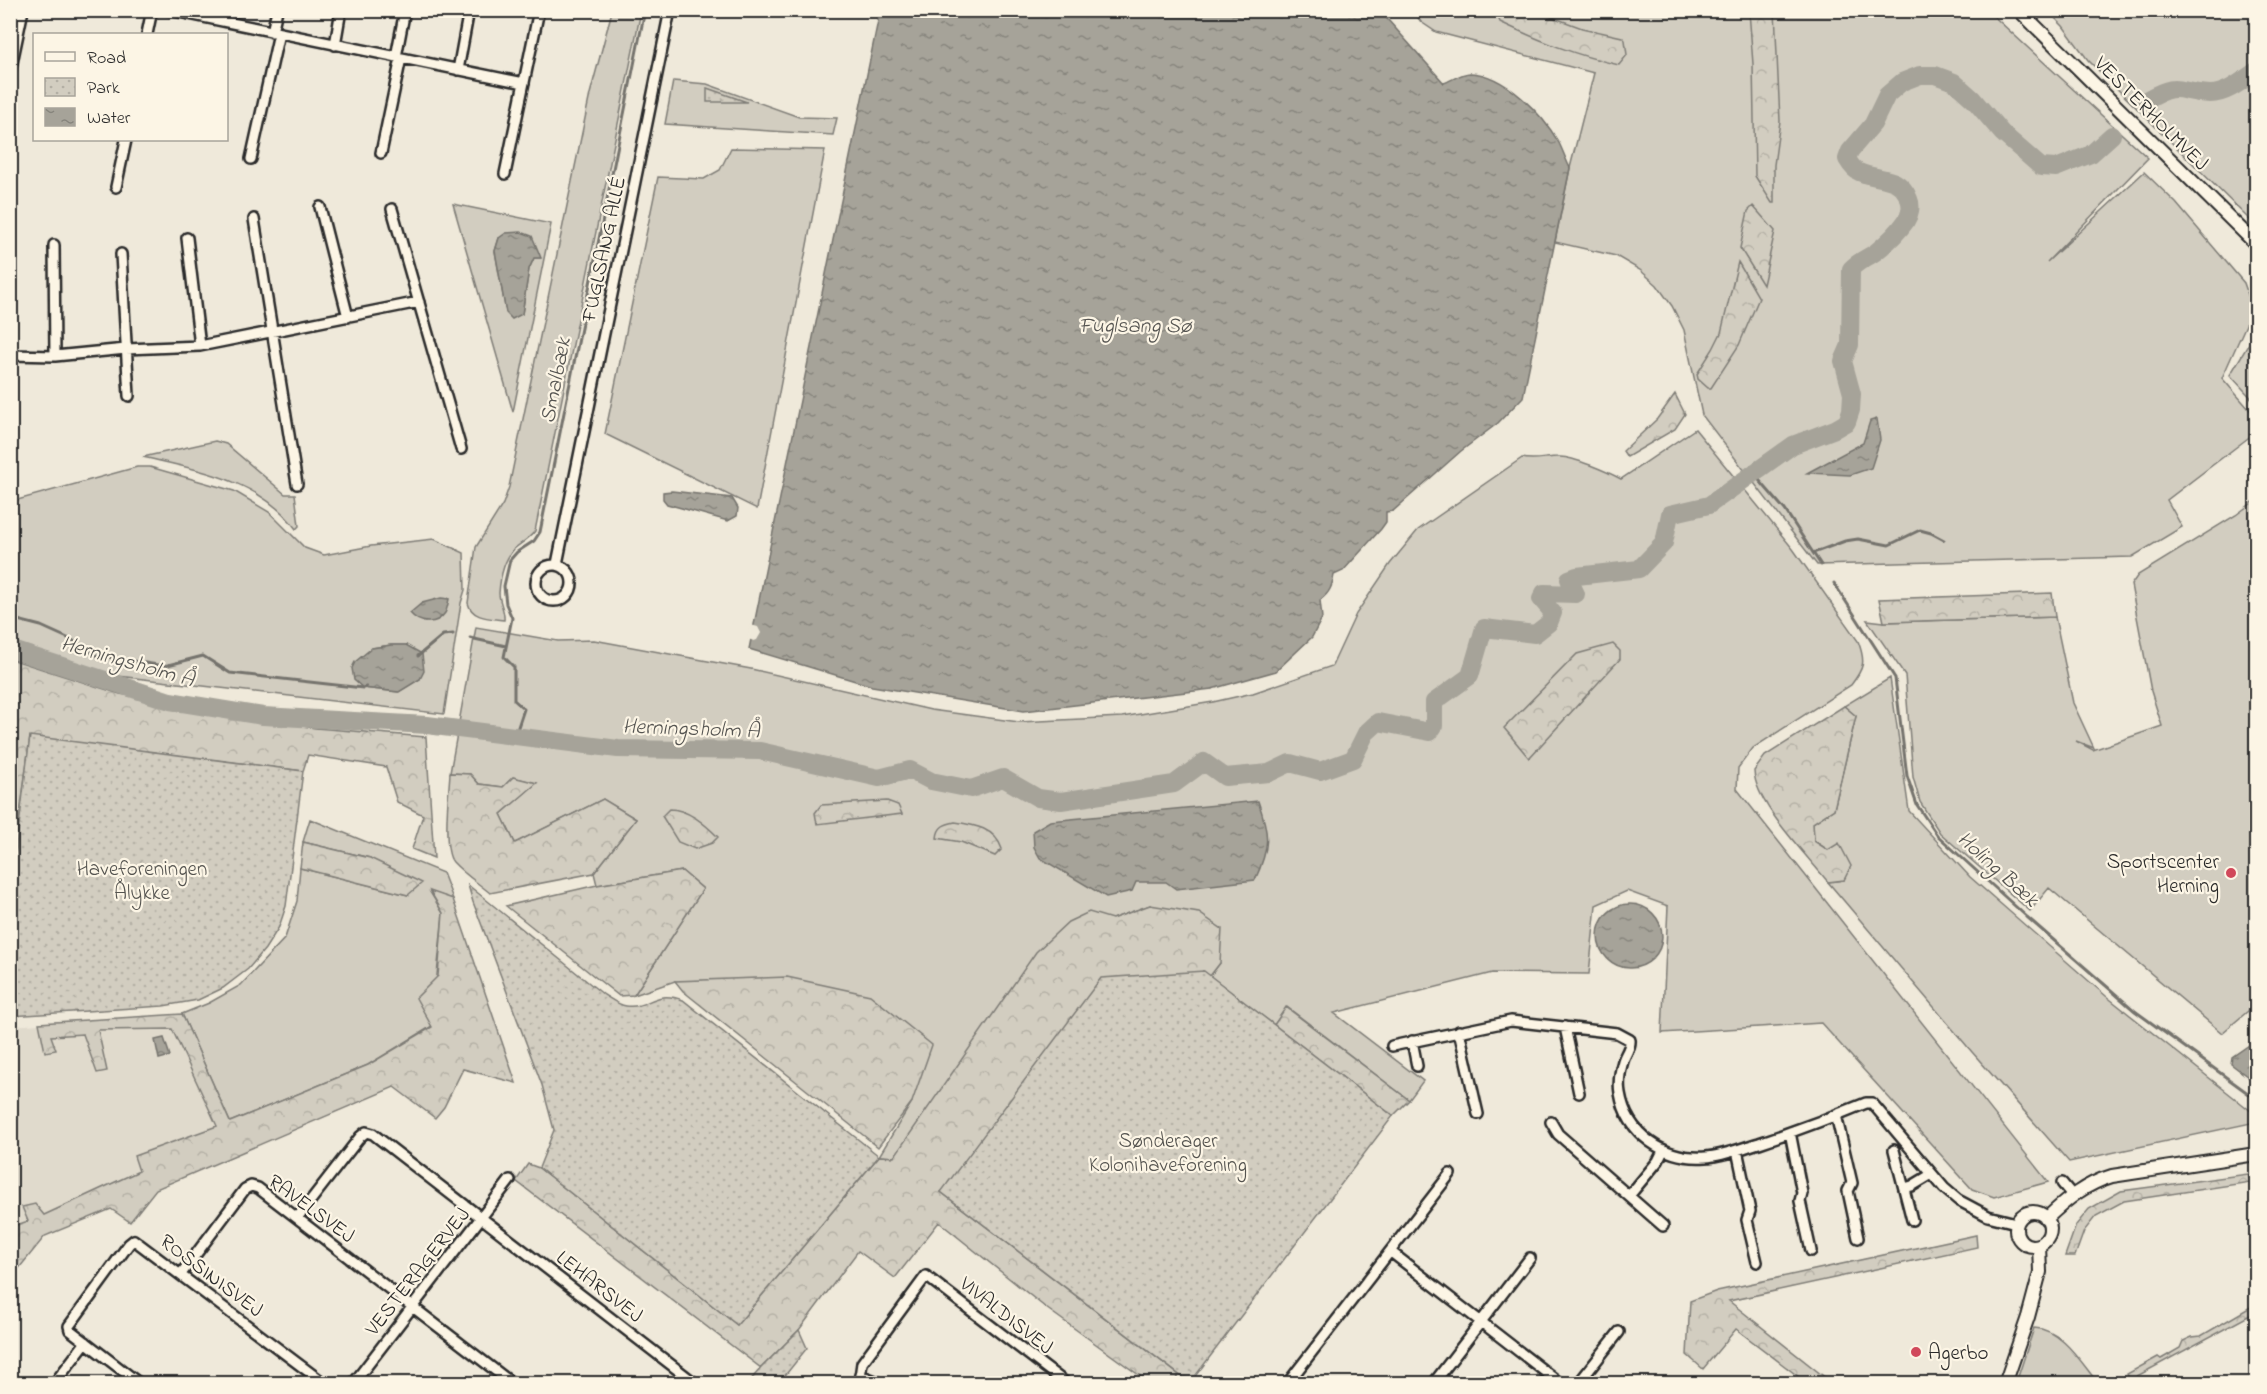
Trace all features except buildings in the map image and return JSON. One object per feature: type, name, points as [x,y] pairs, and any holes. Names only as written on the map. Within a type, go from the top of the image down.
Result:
[{"type":"street","points":[[10,72],[23,10]]},
{"type":"street","points":[[147,33],[152,10]]},
{"type":"street","points":[[169,10],[212,15],[276,32],[524,84]]},
{"type":"street","points":[[251,159],[276,32],[277,10]]},
{"type":"street","points":[[335,45],[341,10]]},
{"type":"street","points":[[381,153],[405,10]]},
{"type":"street","points":[[458,70],[469,10]]},
{"type":"street","points":[[505,174],[539,10]]},
{"type":"street","name":"FUGLSANG ALLÉ","points":[[557,564],[670,10]]},
{"type":"street","name":"VESTERHOLMVEJ","points":[[2019,10],[2256,244]]},
{"type":"street","points":[[116,187],[126,141]]},
{"type":"street","points":[[320,207],[348,317]]},
{"type":"street","points":[[392,209],[461,449]]},
{"type":"street","points":[[254,219],[297,484]]},
{"type":"street","points":[[187,238],[200,346]]},
{"type":"street","points":[[54,245],[55,356]]},
{"type":"street","points":[[121,254],[129,396]]},
{"type":"street","points":[[10,355],[55,356],[126,349],[200,346],[418,302]]},
{"type":"street","points":[[557,564],[566,569],[572,583],[566,596],[552,601],[539,594],[535,584],[541,569],[557,564]]},
{"type":"street","points":[[1392,1046],[1511,1021],[1617,1033],[1630,1040],[1619,1076],[1622,1099],[1637,1130],[1663,1151],[1686,1156],[1709,1157],[1737,1150],[1866,1103],[1872,1103],[1932,1174],[1958,1200],[1988,1216],[2016,1223]]},
{"type":"street","points":[[1565,1027],[1579,1093]]},
{"type":"street","points":[[1459,1031],[1478,1114]]},
{"type":"street","points":[[1412,1041],[1417,1066]]},
{"type":"street","points":[[1836,1115],[1852,1183],[1848,1191],[1858,1238]]},
{"type":"street","points":[[1551,1122],[1558,1134],[1663,1226]]},
{"type":"street","name":"LEHARSVEJ","points":[[297,1218],[360,1137],[366,1132],[373,1134],[696,1383]]},
{"type":"street","points":[[1790,1132],[1810,1251]]},
{"type":"street","points":[[1737,1150],[1750,1211],[1747,1220],[1757,1262]]},
{"type":"street","points":[[1894,1150],[1912,1220]]},
{"type":"street","points":[[1629,1196],[1658,1161],[1663,1151]]},
{"type":"street","points":[[2046,1219],[2072,1194],[2097,1180],[2165,1166],[2256,1154]]},
{"type":"street","points":[[1287,1383],[1450,1174]]},
{"type":"street","points":[[1904,1188],[1932,1174]]},
{"type":"street","name":"VESTERAGERVEJ","points":[[353,1383],[510,1180]]},
{"type":"street","points":[[2062,1183],[2072,1194]]},
{"type":"street","name":"RAVELSVEJ","points":[[181,1274],[245,1189],[251,1186],[258,1188],[513,1383]]},
{"type":"street","points":[[2030,1212],[2039,1213],[2046,1219],[2050,1231],[2046,1240],[2039,1245],[2030,1246],[2021,1242],[2016,1233],[2016,1223],[2022,1216],[2030,1212]]},
{"type":"street","name":"ROSSINISVEJ","points":[[86,1342],[70,1330],[69,1326],[134,1240],[325,1383]]},
{"type":"street","points":[[2005,1383],[2028,1317],[2040,1272],[2039,1245]]},
{"type":"street","points":[[1391,1252],[1561,1383]]},
{"type":"street","points":[[1433,1383],[1530,1258]]},
{"type":"street","name":"VIVALDISVEJ","points":[[860,1379],[862,1363],[926,1276],[1066,1383]]},
{"type":"street","points":[[1578,1383],[1619,1332]]},
{"type":"street","points":[[54,1383],[86,1342],[140,1383]]},
{"type":"street","points":[[860,1379],[883,1383]]},
{"type":"shaded area","points":[[182,1014],[243,1151],[155,1189],[130,1222],[111,1209],[45,1236],[11,1278],[11,1026]]},
{"type":"green space","points":[[612,11],[641,11],[535,531],[514,549],[503,570],[499,593],[504,620],[488,618],[473,612],[468,603],[476,547],[503,504],[509,487],[590,94]]},
{"type":"green space","points":[[1413,11],[1988,11],[2148,158],[2047,262],[2144,172],[2176,203],[2244,283],[2253,309],[2222,378],[2256,417],[2256,432],[2167,500],[2182,527],[2132,557],[1817,565],[1702,415],[1684,330],[1672,306],[1657,285],[1640,270],[1616,256],[1555,242],[1570,168],[1594,73],[1436,32],[1421,22]]},
{"type":"green space","points":[[1501,11],[1536,11],[1582,28],[1622,37],[1625,40],[1627,55],[1619,65],[1573,52],[1500,22],[1498,17]]},
{"type":"green space","points":[[1749,11],[1775,11],[1780,121],[1774,165],[1774,203],[1755,176],[1753,64]]},
{"type":"green space","points":[[2048,11],[2256,11],[2256,226],[2088,60],[2063,26]]},
{"type":"green space","points":[[673,81],[707,84],[799,117],[837,118],[833,135],[665,124]]},
{"type":"green space","points":[[707,88],[747,102],[707,102]]},
{"type":"green space","points":[[731,148],[825,150],[757,509],[605,434],[658,177],[704,179],[720,170]]},
{"type":"green space","points":[[453,204],[551,224],[513,412]],"holes":[[[499,238],[541,258],[534,258],[529,269],[522,314],[506,312],[495,251]]]},
{"type":"green space","points":[[1753,206],[1775,231],[1763,285],[1740,248],[1748,211]]},
{"type":"green space","points":[[1738,262],[1759,298],[1739,345],[1711,388],[1708,388],[1698,379],[1697,374],[1721,333]]},
{"type":"green space","points":[[2251,340],[2256,341],[2256,403],[2230,375]]},
{"type":"green space","points":[[1675,394],[1685,414],[1675,429],[1627,457],[1623,451],[1657,419]]},
{"type":"green space","points":[[1695,429],[1793,549],[1858,641],[1863,660],[1859,674],[1851,685],[1753,748],[1738,768],[1737,789],[2048,1182],[1994,1197],[1972,1189],[1821,1023],[1662,1033],[1668,906],[1627,891],[1596,905],[1589,974],[1492,973],[1334,1013],[1423,1081],[1409,1100],[1287,1007],[1274,1025],[1210,976],[1220,963],[1150,905],[1112,919],[894,1157],[879,1156],[912,1102],[675,981],[634,995],[703,889],[682,871],[597,885],[594,873],[636,819],[603,799],[515,843],[501,814],[536,783],[513,777],[503,787],[479,784],[470,774],[450,773],[476,627],[558,641],[594,640],[751,669],[931,710],[1019,722],[1122,717],[1253,693],[1332,666],[1356,614],[1390,564],[1418,530],[1522,458],[1565,457],[1621,479]]},
{"type":"green space","points":[[215,441],[226,444],[285,494],[295,494],[299,526],[296,529],[282,512],[247,488],[206,473],[143,457]]},
{"type":"green space","points":[[137,467],[150,467],[234,491],[269,512],[305,548],[324,555],[371,546],[434,539],[464,553],[465,590],[444,714],[101,674],[11,641],[10,502]],"holes":[[[448,599],[446,609],[441,615],[435,620],[425,622]],[[406,645],[420,679],[398,692],[363,688],[372,648]]]},
{"type":"green space","points":[[2256,500],[2256,1008],[2254,1006],[2222,1033],[2049,888],[2030,911],[1940,833],[1920,802],[1913,777],[1905,675],[1867,620],[1884,622],[2055,617],[2073,703],[2094,748],[2076,741],[2093,750],[2162,726],[2151,691],[2131,585],[2138,575],[2236,515]]},
{"type":"green space","points":[[2052,593],[2055,617],[1884,622],[1879,599]]},
{"type":"green space","points":[[1613,644],[1620,651],[1620,659],[1529,758],[1504,728],[1577,654]]},
{"type":"green space","points":[[11,659],[120,694],[315,728],[426,737],[434,858],[412,849],[423,815],[397,802],[386,767],[308,755],[303,771],[30,737],[11,886]]},
{"type":"green space","points":[[1890,678],[1909,811],[1970,877],[2106,996],[2256,1115],[2256,1122],[2069,1162],[1828,882],[1844,880],[1828,850],[1814,841],[1813,823],[1834,809],[1856,716],[1844,706]]},
{"type":"green space","points":[[1844,706],[1856,716],[1834,809],[1813,823],[1814,841],[1828,850],[1839,843],[1851,866],[1844,880],[1828,882],[1772,814],[1757,784],[1754,771],[1765,756]]},
{"type":"green space","name":"Haveforeningen Ålykke","points":[[30,736],[303,771],[286,906],[279,927],[265,949],[248,969],[223,988],[198,1000],[163,1006],[11,1016],[11,891]]},
{"type":"green space","points":[[450,773],[470,774],[479,784],[503,787],[513,777],[537,783],[501,814],[515,843],[603,799],[636,819],[594,873],[490,893],[457,866],[450,855],[447,819]]},
{"type":"green space","points":[[887,801],[898,805],[902,814],[817,824],[815,813],[821,805]]},
{"type":"green space","points":[[669,809],[689,814],[702,822],[718,837],[712,843],[695,849],[678,842],[662,816]]},
{"type":"green space","points":[[310,819],[443,873],[453,899],[430,892],[443,913],[432,1026],[368,1065],[230,1122],[182,1014],[209,1003],[241,985],[285,938],[297,901],[300,868],[408,895],[370,858],[303,842]]},
{"type":"green space","points":[[955,822],[977,826],[989,832],[995,836],[1002,849],[995,856],[961,842],[937,838],[943,826]]},
{"type":"green space","points":[[303,842],[370,858],[422,883],[408,895],[300,868]]},
{"type":"green space","points":[[682,871],[703,889],[634,995],[619,996],[506,906],[597,885]]},
{"type":"green space","points":[[468,885],[617,1003],[634,1006],[665,997],[683,1000],[879,1156],[737,1325],[539,1168],[554,1130],[542,1085]]},
{"type":"green space","points":[[430,891],[453,899],[516,1083],[463,1069],[444,1107],[435,1118],[394,1087],[156,1189],[130,1222],[111,1209],[45,1236],[11,1278],[11,1227],[28,1221],[22,1207],[35,1204],[44,1215],[139,1171],[134,1156],[217,1126],[172,1029],[98,1030],[107,1071],[97,1073],[83,1034],[51,1036],[56,1050],[45,1052],[39,1023],[182,1014],[230,1122],[368,1065],[432,1027],[416,998],[438,976],[443,913]]},
{"type":"green space","points":[[1150,905],[1199,913],[1222,929],[1220,963],[1210,976],[1203,971],[941,1192],[1179,1375],[1173,1383],[1150,1383],[1046,1308],[939,1222],[895,1278],[858,1251],[799,1330],[761,1368],[516,1181],[528,1164],[539,1168],[737,1325],[879,1156],[894,1157],[1036,952],[1068,922],[1089,912],[1112,919]]},
{"type":"green space","name":"Sønderager Kolonihaveforening","points":[[1204,971],[1393,1116],[1190,1383],[941,1192],[1101,978]]},
{"type":"green space","points":[[787,977],[870,995],[932,1045],[912,1102],[878,1147],[683,991],[675,981]]},
{"type":"green space","points":[[1286,1007],[1409,1100],[1393,1116],[1274,1025]]},
{"type":"green space","points":[[2248,1174],[2251,1182],[2124,1201],[2096,1216],[2084,1231],[2075,1256],[2065,1256],[2076,1225],[2089,1209],[2121,1191]]},
{"type":"green space","points":[[1976,1235],[1977,1247],[1729,1301],[1832,1383],[1807,1383],[1736,1329],[1703,1369],[1687,1355],[1690,1301],[1717,1291]]},
{"type":"green space","points":[[2254,1305],[2256,1321],[2252,1314],[2130,1380],[2127,1374],[2158,1357],[2161,1359],[2180,1348],[2183,1341],[2201,1336]]},
{"type":"green space","points":[[2034,1328],[2054,1334],[2070,1349],[2098,1383],[2016,1383]]},
{"type":"green space","points":[[799,1330],[807,1348],[779,1383],[748,1383],[761,1368]]},
{"type":"water","name":"Fuglsang Sø","points":[[880,11],[1380,11],[1444,83],[1470,73],[1496,80],[1522,98],[1533,109],[1559,143],[1570,168],[1523,397],[1498,423],[1461,451],[1393,511],[1386,512],[1386,522],[1381,529],[1343,571],[1334,575],[1330,589],[1320,600],[1322,618],[1312,637],[1276,671],[1212,689],[1024,711],[872,686],[749,649]]},
{"type":"water","points":[[521,232],[532,236],[541,258],[534,258],[529,269],[522,314],[512,319],[506,313],[495,251],[499,238],[506,233]]},
{"type":"water","points":[[1877,419],[1880,440],[1871,468],[1850,475],[1807,473],[1863,443],[1870,421]]},
{"type":"water","points":[[663,492],[732,498],[738,508],[737,516],[728,521],[667,504],[663,499]]},
{"type":"water","points":[[441,598],[449,599],[445,613],[437,620],[423,621],[410,613],[422,603]]},
{"type":"water","points":[[406,645],[422,654],[424,671],[420,679],[399,692],[363,688],[354,680],[352,668],[355,662],[372,648]]},
{"type":"water","points":[[1258,801],[1265,823],[1267,841],[1255,880],[1176,889],[1166,882],[1136,882],[1132,891],[1106,897],[1040,858],[1034,847],[1033,831],[1050,821]]},
{"type":"water","points":[[1630,904],[1642,906],[1653,913],[1660,924],[1662,936],[1660,948],[1653,959],[1642,966],[1630,968],[1618,966],[1607,959],[1600,948],[1598,936],[1600,924],[1607,913],[1618,906]]},
{"type":"water","points":[[164,1038],[170,1056],[159,1059],[155,1040]]},
{"type":"water","points":[[2252,1043],[2256,1044],[2256,1083],[2231,1064],[2232,1057]]},
{"type":"pier","points":[[751,625],[758,627],[761,633],[754,641],[748,639]]},
{"type":"waterway","name":"Smalbæk","points":[[515,736],[524,709],[514,700],[514,667],[504,657],[512,618],[506,604],[504,586],[510,560],[517,552],[534,541],[540,532],[645,10]]},
{"type":"waterway","name":"Herningsholm Å","points":[[2146,100],[2172,89],[2210,94],[2223,92],[2256,71]]},
{"type":"waterway","name":"Herningsholm Å","points":[[10,649],[170,701],[263,716],[427,725],[618,749],[760,751],[879,778],[910,770],[931,781],[971,789],[1003,778],[1038,798],[1061,801],[1174,784],[1204,762],[1225,777],[1269,773],[1290,763],[1320,771],[1353,759],[1366,733],[1378,722],[1430,732],[1434,726],[1434,702],[1470,676],[1484,628],[1535,634],[1549,623],[1553,613],[1541,599],[1544,593],[1576,594],[1569,579],[1577,576],[1639,569],[1664,543],[1670,514],[1709,505],[1793,445],[1847,422],[1851,410],[1852,394],[1843,361],[1850,345],[1851,269],[1893,237],[1906,221],[1910,207],[1909,199],[1900,186],[1894,182],[1859,172],[1847,159],[1850,151],[1873,124],[1887,95],[1902,82],[1920,75],[1935,75],[1954,82],[1973,99],[2002,133],[2041,167],[2056,168],[2091,154],[2112,135]]},
{"type":"waterway","name":"Holing Bæk","points":[[1753,473],[1785,510],[1821,565]]},
{"type":"waterway","points":[[1813,553],[1845,541],[1858,539],[1889,545],[1920,530],[1944,540]]},
{"type":"waterway","name":"Holing Bæk","points":[[1834,583],[1895,678],[1907,776],[1917,805],[1937,835],[2135,1011],[2256,1099]]},
{"type":"waterway","points":[[10,618],[41,626],[72,640],[95,655],[164,666],[203,656],[230,673],[366,687]]},
{"type":"waterway","points":[[418,656],[443,635],[453,634]]},
{"type":"waterway","points":[[470,638],[506,646]]},
{"type":"place","name":"Sportscenter Herning","points":[[2231,873]]},
{"type":"place","name":"Agerbo","points":[[1916,1352]]}]
